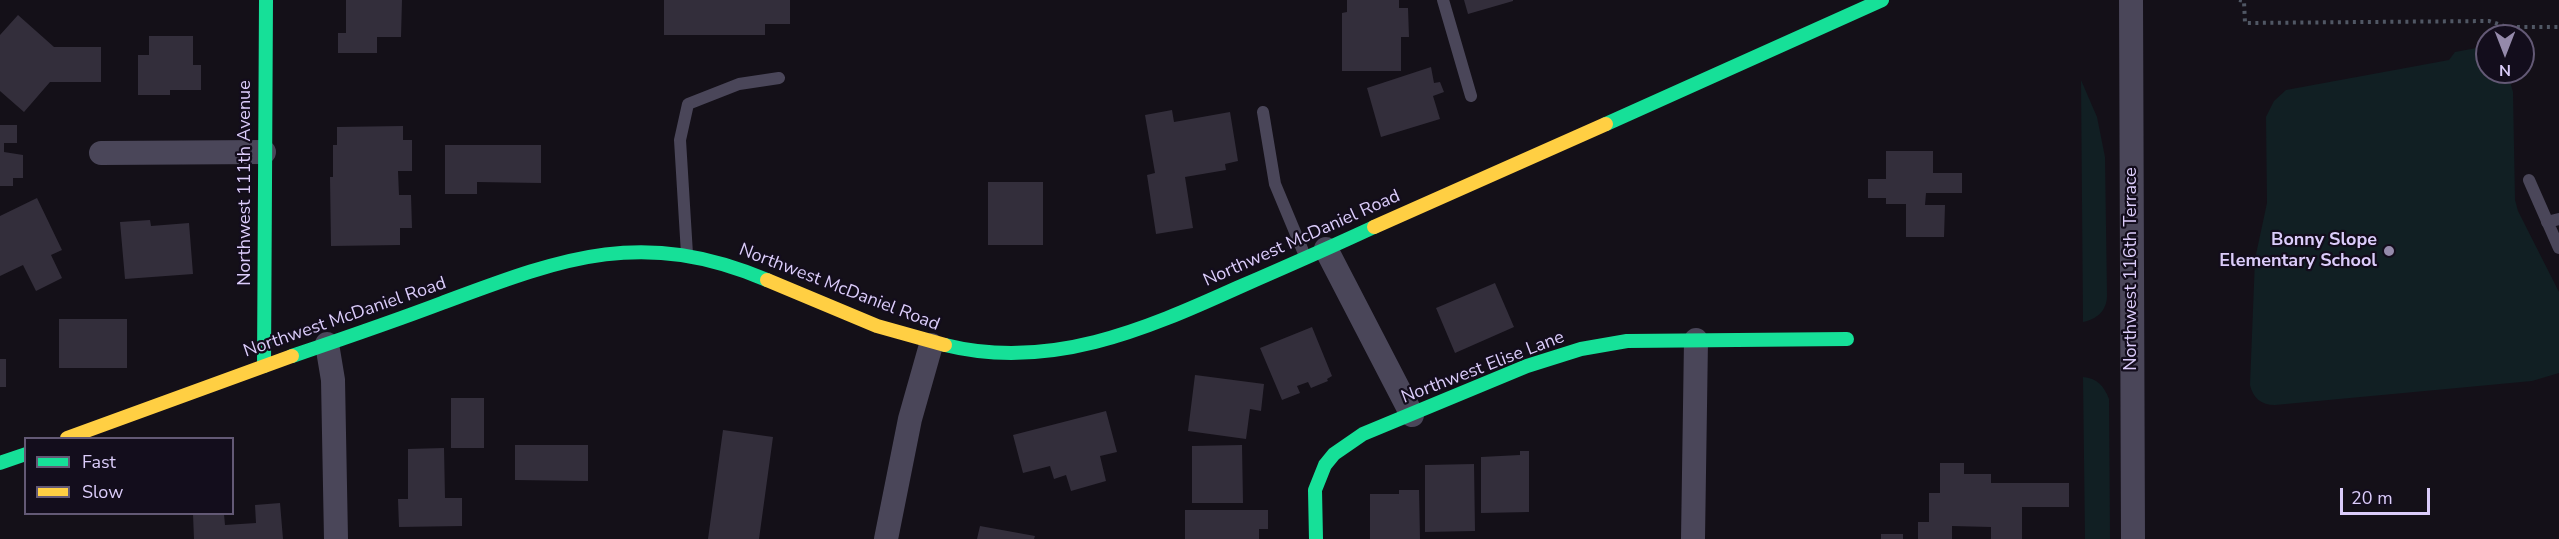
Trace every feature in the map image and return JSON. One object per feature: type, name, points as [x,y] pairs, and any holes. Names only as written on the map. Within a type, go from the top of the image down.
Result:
[{"type":"street","name":"Northwest 111th Avenue","points":[[264,366],[266,0]]},
{"type":"street","name":"Northwest McDaniel Road","points":[[70,437],[549,266],[582,258],[637,252],[687,255],[732,265],[887,330],[932,345],[996,354],[1031,354],[1063,350],[1141,329],[1881,0]]},
{"type":"street","name":"Northwest 116th Terrace","points":[[2131,0],[2133,539]]},
{"type":"street","points":[[101,153],[264,152]]},
{"type":"street","points":[[1316,253],[1412,415]]},
{"type":"street","name":"Northwest Elise Lane","points":[[1316,539],[1313,494],[1325,465],[1339,449],[1354,439],[1527,366],[1581,349],[1627,341],[1847,339]]},
{"type":"street","points":[[1693,539],[1696,340]]},
{"type":"street","points":[[327,344],[333,380],[336,539]]},
{"type":"street","points":[[886,539],[910,419],[932,345]]},
{"type":"street","points":[[0,463],[24,455]]},
{"type":"lane","points":[[1443,0],[1471,96]]},
{"type":"lane","points":[[687,255],[681,140],[688,104],[739,84],[779,78]]},
{"type":"lane","points":[[1263,112],[1275,184],[1316,253]]},
{"type":"lane","points":[[2529,180],[2553,220],[2559,248]]},
{"type":"path","points":[[2239,0],[2244,1],[2245,23],[2489,21],[2507,27],[2559,27]]},
{"type":"shaded area","points":[[2475,48],[2475,84],[2511,84],[2513,92],[2515,200],[2518,211],[2559,292],[2559,373],[2532,381],[2275,405],[2262,402],[2253,394],[2250,385],[2255,259],[2267,203],[2266,117],[2274,101],[2286,90],[2449,60],[2455,52]]},
{"type":"shaded area","points":[[2081,80],[2097,117],[2105,157],[2107,295],[2103,310],[2093,319],[2083,322]]},
{"type":"shaded area","points":[[2083,377],[2099,384],[2109,399],[2110,539],[2085,539]]},
{"type":"building","points":[[346,0],[402,0],[401,37],[377,37],[377,53],[338,53],[338,33],[346,33]]},
{"type":"building","points":[[664,0],[790,0],[790,24],[765,24],[765,35],[664,35]]},
{"type":"building","points":[[1347,0],[1399,0],[1399,8],[1408,8],[1409,37],[1401,37],[1401,71],[1342,71],[1342,13],[1347,12]]},
{"type":"building","points":[[1464,0],[1513,0],[1513,1],[1468,14]]},
{"type":"building","points":[[18,15],[54,47],[101,47],[101,82],[50,82],[24,112],[0,91],[0,35]]},
{"type":"building","points":[[149,36],[193,36],[193,65],[201,65],[201,90],[170,90],[170,95],[138,95],[138,55],[149,55]]},
{"type":"building","points":[[1431,67],[1434,83],[1440,82],[1444,92],[1433,96],[1440,119],[1381,137],[1367,88]]},
{"type":"building","points":[[1172,110],[1174,122],[1230,112],[1238,161],[1225,164],[1226,170],[1185,177],[1193,228],[1156,234],[1147,175],[1155,173],[1145,115]]},
{"type":"building","points":[[0,125],[17,125],[17,143],[4,143],[4,152],[23,155],[23,178],[13,178],[13,186],[0,186]]},
{"type":"building","points":[[403,126],[403,140],[412,140],[412,171],[398,171],[399,195],[411,195],[412,228],[400,228],[400,245],[331,246],[330,177],[333,177],[333,145],[337,145],[337,127]]},
{"type":"building","points":[[445,145],[541,145],[541,183],[477,182],[477,194],[445,194]]},
{"type":"building","points":[[1886,151],[1933,151],[1933,173],[1962,173],[1962,193],[1926,193],[1925,205],[1945,205],[1944,237],[1906,237],[1906,204],[1886,204],[1886,198],[1868,198],[1868,179],[1886,179]]},
{"type":"building","points":[[988,182],[1043,182],[1043,245],[988,245]]},
{"type":"building","points":[[37,198],[62,250],[51,255],[62,278],[36,291],[23,265],[0,276],[0,216]]},
{"type":"building","points":[[150,220],[151,226],[189,223],[193,274],[125,279],[120,222]]},
{"type":"building","points":[[1495,283],[1514,327],[1455,353],[1436,308]]},
{"type":"building","points":[[59,319],[127,319],[127,368],[59,368]]},
{"type":"building","points":[[1312,327],[1332,376],[1327,379],[1328,381],[1311,388],[1308,382],[1297,386],[1300,393],[1282,400],[1260,348]]},
{"type":"building","points":[[0,359],[6,359],[6,387],[0,387]]},
{"type":"building","points":[[1195,375],[1264,384],[1261,411],[1250,409],[1246,439],[1188,431]]},
{"type":"building","points":[[451,398],[484,398],[484,448],[451,448]]},
{"type":"building","points":[[1106,411],[1117,452],[1100,456],[1106,481],[1071,491],[1066,475],[1054,479],[1050,466],[1023,473],[1013,435]]},
{"type":"building","points":[[723,430],[773,437],[759,539],[708,539]]},
{"type":"building","points":[[515,445],[588,445],[588,481],[515,480]]},
{"type":"building","points":[[1242,445],[1243,503],[1192,503],[1192,446]]},
{"type":"building","points":[[444,448],[445,498],[462,498],[462,526],[399,527],[398,499],[408,499],[408,449]]},
{"type":"building","points":[[1520,451],[1529,451],[1529,512],[1481,513],[1481,457],[1520,455]]},
{"type":"building","points":[[1940,463],[1964,463],[1964,474],[1991,474],[1991,483],[2069,483],[2069,507],[2022,507],[2022,539],[1991,539],[1991,527],[1952,526],[1952,539],[1918,539],[1918,522],[1929,522],[1929,493],[1940,493]]},
{"type":"building","points":[[1474,464],[1475,531],[1425,532],[1425,465]]},
{"type":"building","points":[[1399,490],[1419,490],[1420,539],[1370,539],[1370,494],[1399,494]]},
{"type":"building","points":[[280,503],[283,539],[194,539],[193,515],[224,515],[225,525],[256,523],[255,505]]},
{"type":"building","points":[[1185,510],[1268,510],[1268,529],[1259,529],[1259,539],[1185,539]]},
{"type":"building","points":[[980,526],[1035,536],[1034,539],[977,539]]},
{"type":"building","points":[[1881,534],[1903,534],[1903,539],[1881,539]]},
{"type":"traffic: fast","points":[[264,366],[266,0]]},
{"type":"traffic: fast","points":[[1606,124],[1882,0]]},
{"type":"traffic: fast","points":[[945,345],[984,352],[1021,353],[1095,342],[1202,304],[1374,227]]},
{"type":"traffic: fast","points":[[292,356],[526,273],[565,262],[603,255],[641,252],[680,255],[722,264],[767,280]]},
{"type":"traffic: fast","points":[[1316,539],[1315,490],[1325,465],[1334,454],[1363,434],[1527,366],[1581,349],[1627,341],[1847,339]]},
{"type":"traffic: fast","points":[[0,463],[24,455]]},
{"type":"traffic: slow","points":[[1374,227],[1606,124]]},
{"type":"traffic: slow","points":[[767,280],[877,326],[945,345]]},
{"type":"traffic: slow","points":[[70,437],[292,356]]},
{"type":"place","name":"Bonny Slope Elementary School","points":[[2389,251]]}]
